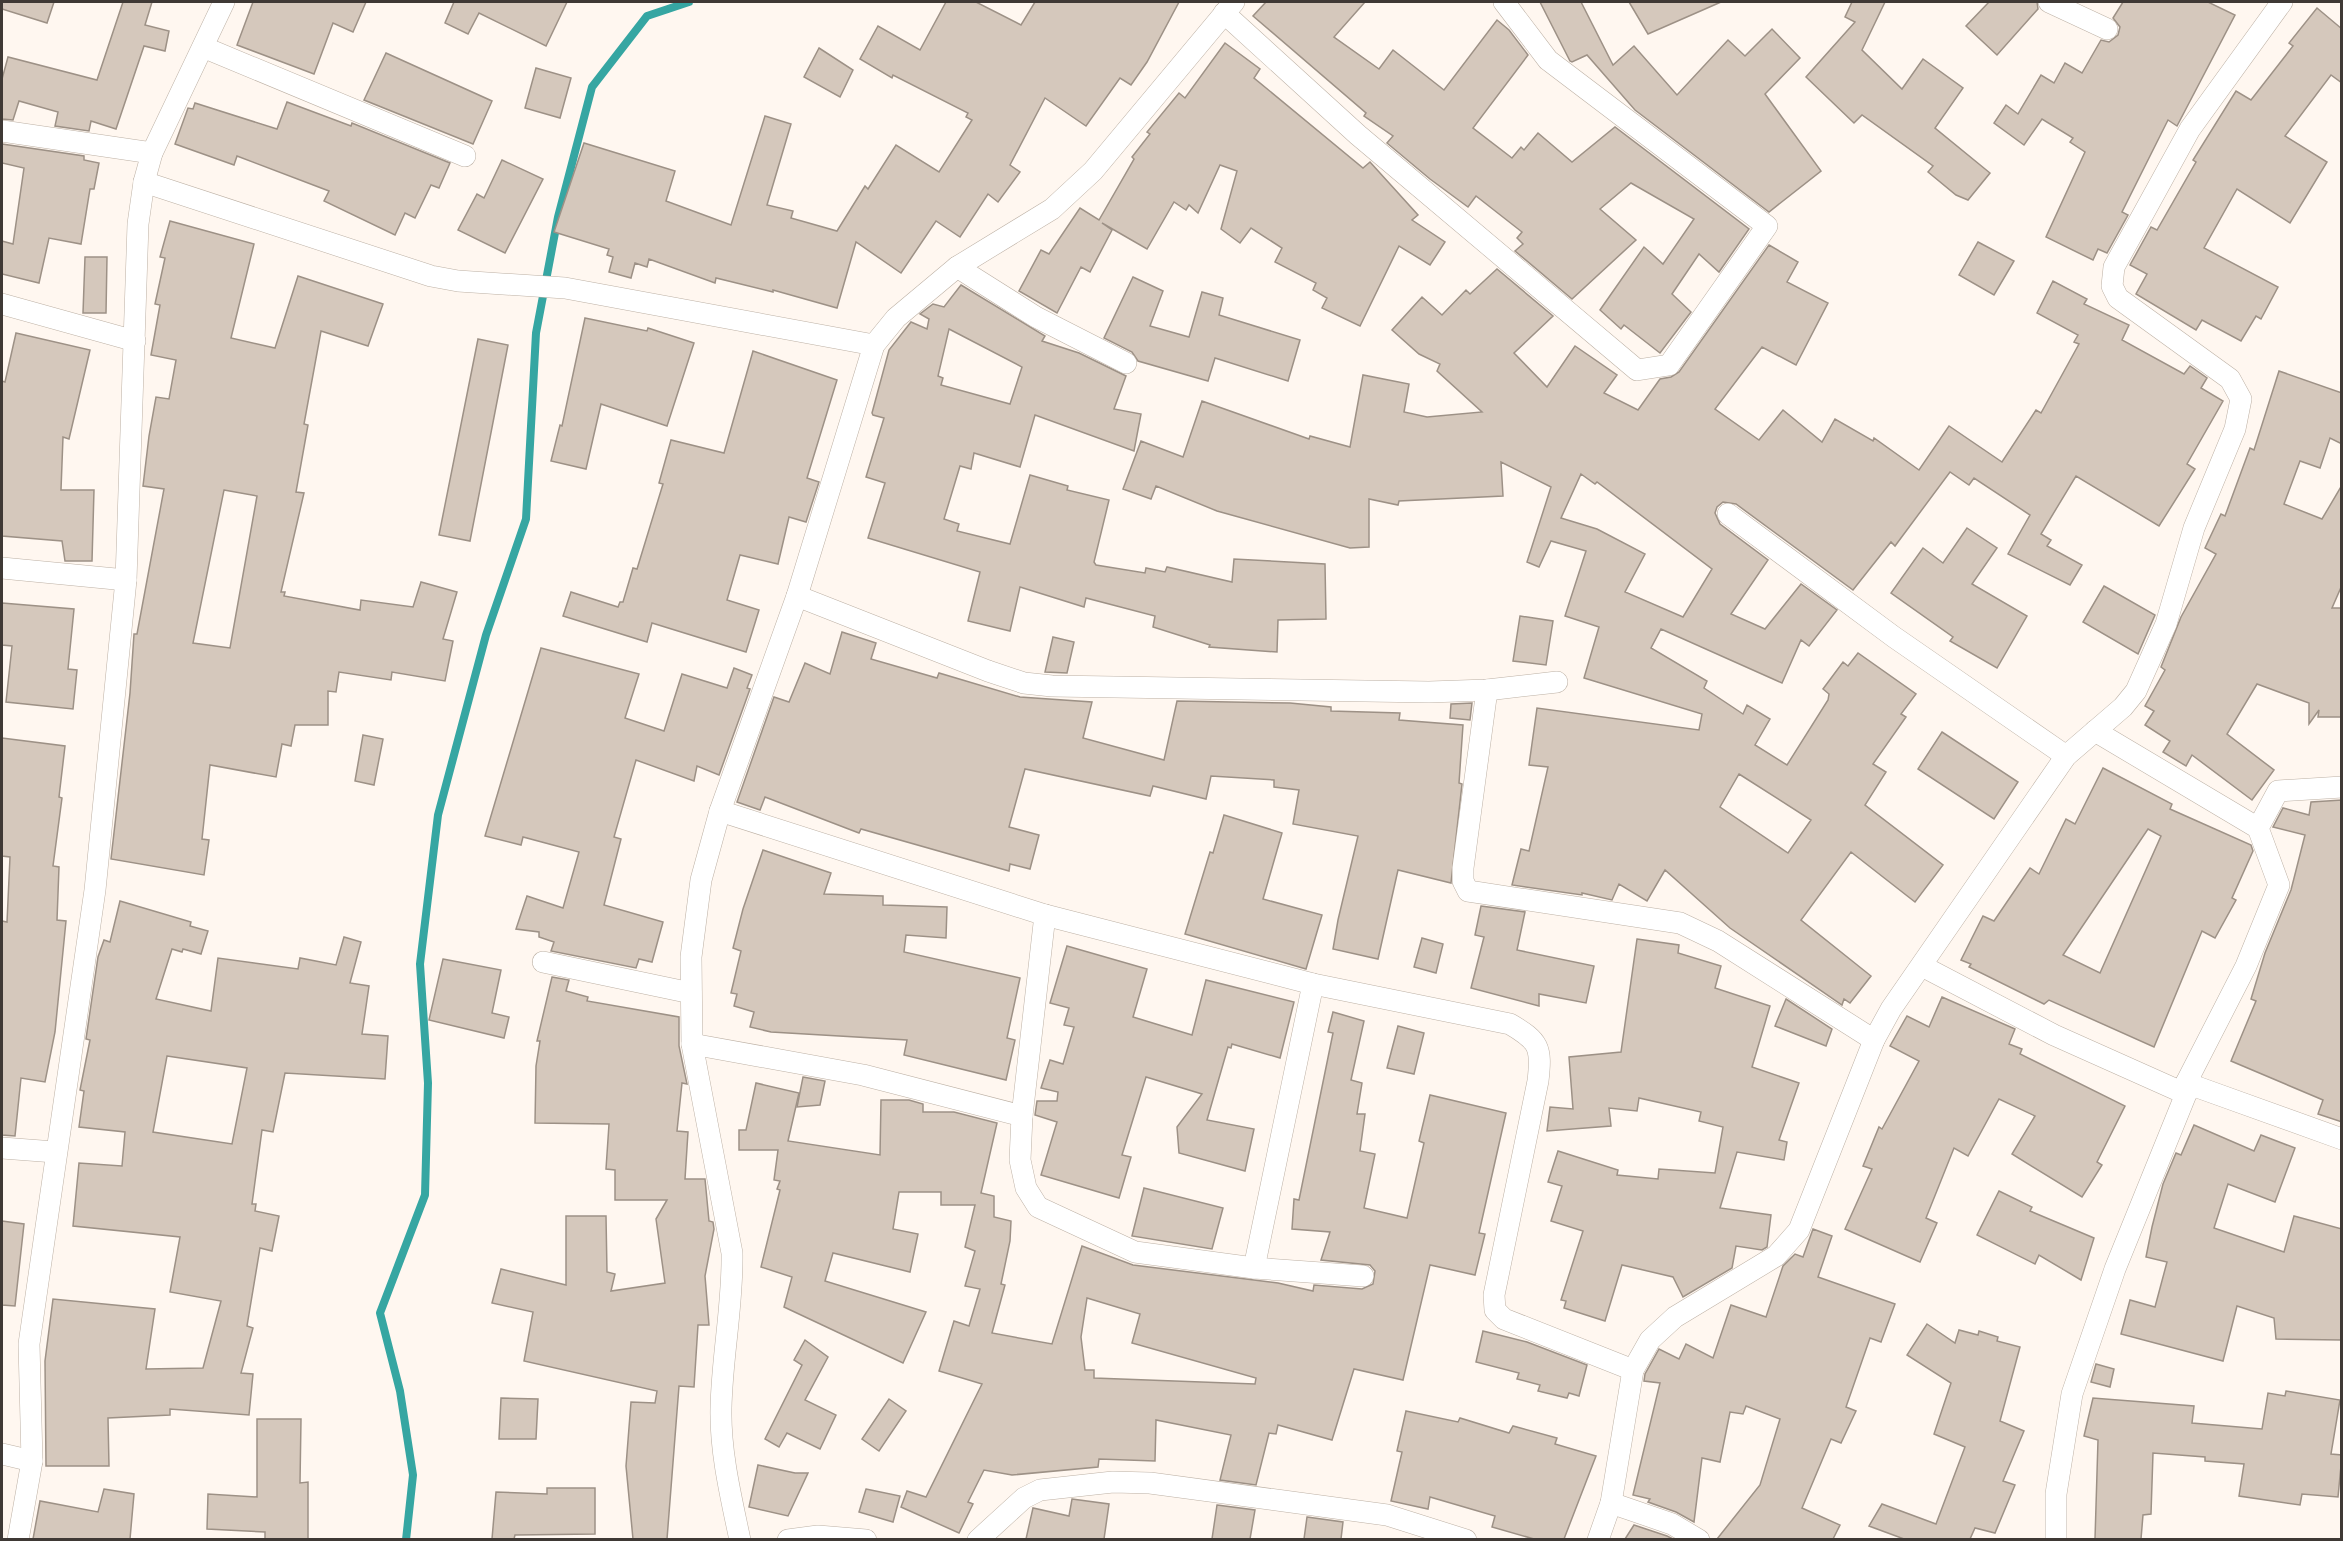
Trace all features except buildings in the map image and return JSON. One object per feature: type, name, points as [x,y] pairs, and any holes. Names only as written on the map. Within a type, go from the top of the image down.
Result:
[{"type":"street","points":[[18,1539],[32,1461],[29,1344],[55,1152],[95,890],[126,580],[138,224],[144,182],[152,153],[224,2]]},
{"type":"street","points":[[740,1539],[727,1476],[721,1409],[733,1286],[732,1253],[692,1044],[691,957],[701,880],[720,811],[796,596],[874,345],[896,318],[957,267],[1052,209],[1093,171],[1229,7],[1358,135],[1637,370],[1669,365],[1767,226],[1548,60],[1504,2]]},
{"type":"street","points":[[2049,2],[2107,28]]},
{"type":"street","points":[[1598,1539],[1611,1503],[1634,1370],[1650,1340],[1675,1317],[1776,1256],[1798,1230],[1874,1041],[1892,1009],[2066,756],[2123,707],[2136,691],[2166,624],[2194,528],[2235,429],[2241,399],[2230,379],[2118,298],[2112,286],[2114,267],[2190,129],[2282,2]]},
{"type":"street","points":[[202,47],[465,156]]},
{"type":"street","points":[[2,131],[152,153]]},
{"type":"street","points":[[144,182],[431,276],[458,281],[565,288],[874,345]]},
{"type":"street","points":[[957,267],[1036,317],[1126,363]]},
{"type":"street","points":[[2,304],[135,341]]},
{"type":"street","points":[[1728,514],[1893,637],[2066,756]]},
{"type":"street","points":[[2,568],[126,580]]},
{"type":"street","points":[[796,596],[988,671],[1033,684],[1429,692],[1487,690],[1557,682]]},
{"type":"street","points":[[1487,690],[1463,868],[1463,881],[1468,891],[1680,923],[1718,941],[1874,1041]]},
{"type":"street","points":[[2056,1539],[2056,1494],[2072,1394],[2115,1269],[2186,1088],[2246,966],[2279,885],[2258,828],[2095,731]]},
{"type":"street","points":[[2258,828],[2278,791],[2342,787]]},
{"type":"street","points":[[720,811],[1045,915],[1312,984],[1510,1024],[1533,1038],[1541,1055],[1538,1081],[1494,1295],[1495,1310],[1504,1319],[1634,1370]]},
{"type":"street","points":[[1045,915],[1022,1116],[1020,1160],[1026,1188],[1038,1207],[1135,1252],[1173,1255],[1254,1268],[1363,1276]]},
{"type":"street","points":[[543,962],[691,993]]},
{"type":"street","points":[[1922,966],[2054,1035],[2186,1088],[2342,1138]]},
{"type":"street","points":[[1254,1268],[1312,984]]},
{"type":"street","points":[[692,1044],[863,1075],[1022,1116]]},
{"type":"street","points":[[2,1148],[55,1152]]},
{"type":"street","points":[[2,1454],[32,1461]]},
{"type":"street","points":[[978,1539],[1024,1498],[1040,1490],[1113,1482],[1150,1483],[1387,1515],[1466,1539]]},
{"type":"street","points":[[1611,1503],[1672,1524],[1699,1539]]},
{"type":"street","points":[[788,1539],[818,1536],[866,1539]]},
{"type":"waterway","points":[[406,1540],[413,1475],[400,1391],[380,1313],[425,1195],[428,1083],[420,964],[438,815],[486,635],[526,519],[536,333],[558,217],[592,87],[647,16],[689,2]]}]
